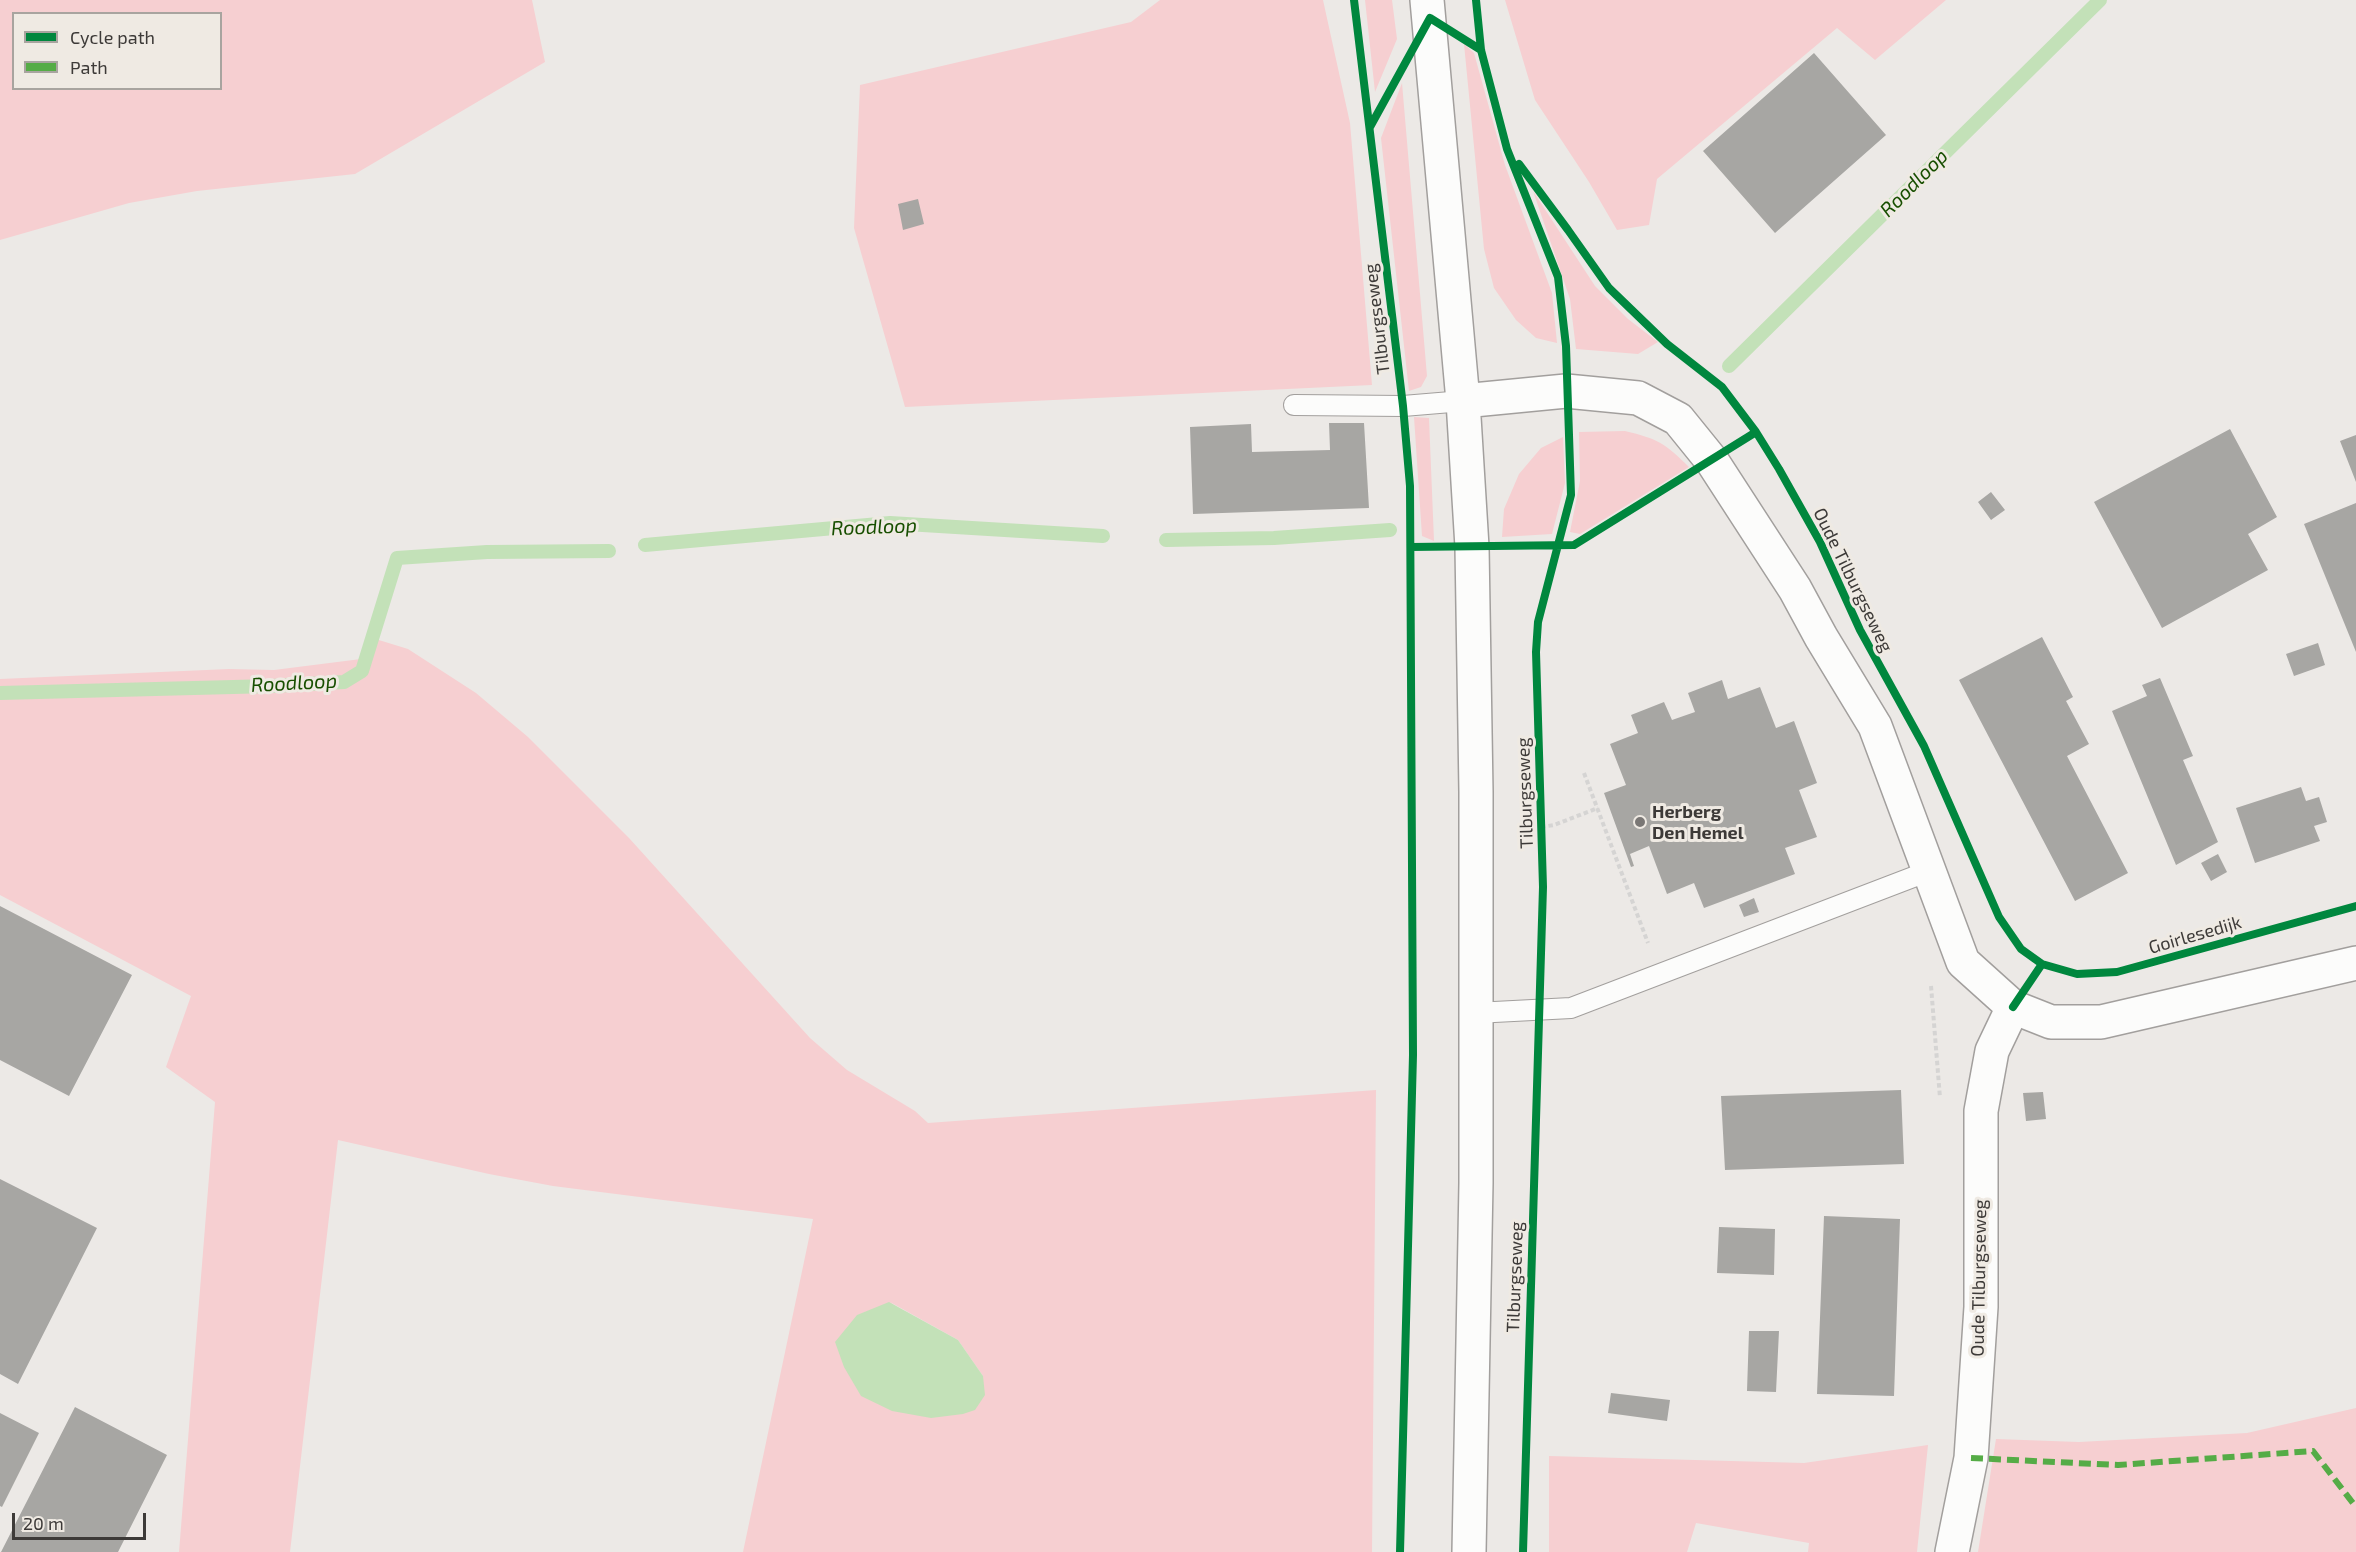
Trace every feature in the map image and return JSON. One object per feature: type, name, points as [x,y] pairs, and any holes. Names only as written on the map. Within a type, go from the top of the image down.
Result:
[{"type":"street","points":[[1427,0],[1463,401],[1472,547],[1476,792],[1476,1183],[1469,1552]]},
{"type":"street","points":[[1463,401],[1566,391],[1638,398],[1677,419],[1712,461],[1796,589],[1821,638],[1875,726],[1963,962],[2013,1007],[2051,1022],[2101,1022],[2356,963]]},
{"type":"street","name":"Oude Tilburgseweg","points":[[1952,1552],[1971,1458],[1981,1307],[1981,1111],[1992,1051],[2013,1007]]},
{"type":"lane","points":[[1294,405],[1403,406],[1463,401]]},
{"type":"lane","points":[[1475,1012],[1571,1008],[1929,872]]},
{"type":"path","points":[[1584,773],[1660,974]]},
{"type":"path","points":[[1541,827],[1554,825],[1598,808]]},
{"type":"path","points":[[1930,981],[1941,1106]]},
{"type":"shaded area","points":[[0,0],[532,0],[545,62],[355,174],[197,191],[129,203],[0,240]]},
{"type":"shaded area","points":[[1160,0],[1323,0],[1350,123],[1372,385],[905,407],[854,228],[860,85],[1131,22]]},
{"type":"shaded area","points":[[1365,0],[1392,0],[1397,39],[1375,92]]},
{"type":"shaded area","points":[[1505,0],[1946,0],[1875,60],[1837,28],[1657,179],[1649,225],[1617,230],[1589,182],[1535,100]]},
{"type":"shaded area","points":[[1464,44],[1474,53],[1505,165],[1552,293],[1557,343],[1536,338],[1516,320],[1494,288],[1484,249]]},
{"type":"shaded area","points":[[1402,83],[1427,376],[1421,387],[1409,391],[1381,138]]},
{"type":"shaded area","points":[[1533,191],[1595,286],[1628,319],[1658,342],[1638,354],[1576,349],[1570,299]]},
{"type":"shaded area","points":[[1414,417],[1429,418],[1434,541],[1422,536]]},
{"type":"shaded area","points":[[1625,431],[1660,443],[1674,452],[1689,467],[1580,534],[1570,532],[1580,481],[1579,432]]},
{"type":"shaded area","points":[[1563,437],[1565,483],[1552,534],[1502,537],[1504,509],[1519,474],[1541,448]]},
{"type":"shaded area","points":[[369,637],[408,649],[476,693],[528,737],[629,838],[810,1038],[847,1070],[915,1111],[928,1123],[1376,1090],[1372,1552],[743,1552],[813,1219],[553,1186],[338,1140],[290,1552],[179,1552],[215,1102],[166,1067],[191,996],[0,895],[0,679],[229,669],[274,670],[361,659]],"holes":[[[890,1302],[958,1340],[983,1376]]]},
{"type":"shaded area","points":[[889,1302],[958,1340],[983,1376],[985,1395],[975,1410],[931,1418],[892,1411],[861,1396],[844,1367],[835,1342],[857,1315]]},
{"type":"shaded area","points":[[2356,1408],[2356,1552],[1978,1552],[1996,1439],[2079,1442],[2247,1433]]},
{"type":"shaded area","points":[[1928,1445],[1917,1552],[1808,1552],[1809,1543],[1696,1523],[1687,1552],[1549,1552],[1549,1456],[1804,1463]]},
{"type":"building","points":[[1814,53],[1886,135],[1775,233],[1703,151]]},
{"type":"building","points":[[918,199],[924,224],[903,230],[898,204]]},
{"type":"building","points":[[1329,423],[1364,423],[1369,508],[1193,514],[1190,427],[1251,424],[1252,452],[1330,450]]},
{"type":"building","points":[[2230,429],[2277,517],[2248,534],[2268,570],[2162,628],[2094,502]]},
{"type":"building","points":[[2356,435],[2356,482],[2340,441]]},
{"type":"building","points":[[1991,492],[2005,510],[1991,520],[1978,502]]},
{"type":"building","points":[[2356,503],[2356,652],[2304,524]]},
{"type":"building","points":[[2042,637],[2073,697],[2066,701],[2089,744],[2067,756],[2128,873],[2075,901],[1959,680]]},
{"type":"building","points":[[2318,643],[2325,665],[2294,676],[2286,654]]},
{"type":"building","points":[[2160,678],[2193,756],[2183,760],[2218,842],[2176,865],[2112,711],[2147,696],[2142,685]]},
{"type":"building","points":[[1722,680],[1728,699],[1760,687],[1776,728],[1794,721],[1817,783],[1799,790],[1817,837],[1785,848],[1795,874],[1704,908],[1694,883],[1667,894],[1649,846],[1630,854],[1634,866],[1631,867],[1604,793],[1626,785],[1610,744],[1638,733],[1631,715],[1664,702],[1672,720],[1695,712],[1688,693]]},
{"type":"building","points":[[2301,787],[2306,801],[2319,797],[2327,822],[2314,826],[2320,841],[2255,863],[2236,808]]},
{"type":"building","points":[[2218,854],[2227,872],[2211,881],[2201,863]]},
{"type":"building","points":[[1754,898],[1759,912],[1744,917],[1739,905]]},
{"type":"building","points":[[0,906],[132,975],[69,1096],[0,1060]]},
{"type":"building","points":[[1901,1090],[1904,1164],[1725,1170],[1721,1096]]},
{"type":"building","points":[[2043,1092],[2046,1119],[2026,1121],[2023,1093]]},
{"type":"building","points":[[0,1179],[97,1228],[18,1384],[0,1374]]},
{"type":"building","points":[[1824,1216],[1900,1219],[1894,1396],[1817,1394]]},
{"type":"building","points":[[1719,1227],[1775,1229],[1774,1275],[1717,1273]]},
{"type":"building","points":[[1749,1331],[1779,1331],[1776,1392],[1747,1391]]},
{"type":"building","points":[[1611,1393],[1670,1400],[1667,1421],[1608,1413]]},
{"type":"building","points":[[75,1407],[167,1455],[118,1552],[1,1552]]},
{"type":"building","points":[[0,1413],[39,1433],[2,1507],[0,1506]]},
{"type":"waterway","name":"Roodloop","points":[[1729,366],[2100,0]]},
{"type":"waterway","name":"Roodloop","points":[[645,545],[890,523],[1103,536]]},
{"type":"waterway","name":"Roodloop","points":[[1166,540],[1274,538],[1390,530]]},
{"type":"waterway","name":"Roodloop","points":[[0,693],[344,682],[362,671],[397,558],[487,552],[609,551]]},
{"type":"marked path","points":[[1971,1458],[2118,1465],[2313,1451],[2356,1507]]},
{"type":"cycle path","name":"Tilburgseweg","points":[[1354,0],[1403,406],[1410,486],[1413,1055],[1400,1552]]},
{"type":"cycle path","name":"Tilburgseweg","points":[[1476,0],[1481,50],[1507,149],[1558,277],[1566,346],[1571,495],[1538,622],[1536,652],[1543,887],[1523,1552]]},
{"type":"cycle path","points":[[1370,127],[1430,18],[1481,50]]},
{"type":"cycle path","points":[[1519,164],[1609,288],[1667,344],[1722,387],[1756,432],[1779,469],[1820,542],[1860,630],[1924,746],[1999,917],[2021,949],[2042,964],[2013,1007]]},
{"type":"cycle path","points":[[1411,547],[1574,545],[1756,432]]},
{"type":"cycle path","name":"Goirlesedijk","points":[[2042,964],[2077,974],[2117,972],[2356,906]]},
{"type":"place","name":"Herberg Den Hemel","points":[[1640,822]]}]
